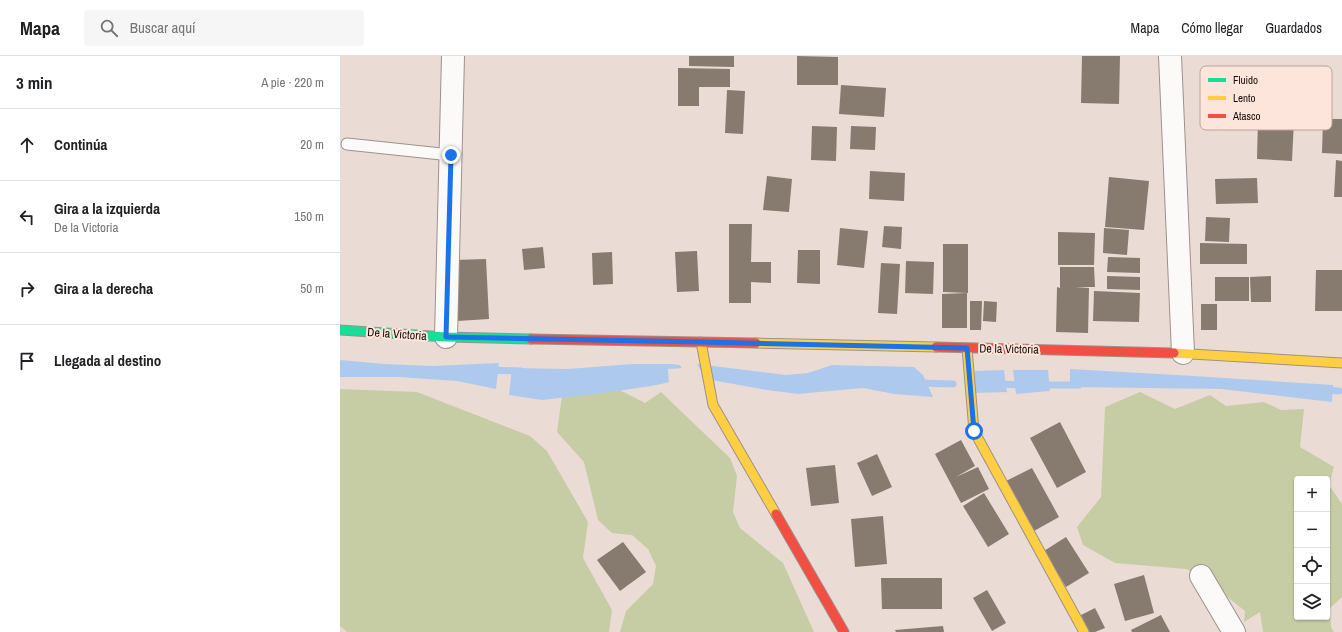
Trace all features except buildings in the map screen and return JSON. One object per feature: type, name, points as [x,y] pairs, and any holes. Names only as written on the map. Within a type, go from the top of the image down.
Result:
[{"type":"main road","name":"De la Victoria","points":[[340,330],[446,337],[1183,353],[1342,363]]},
{"type":"main road","points":[[701,342],[713,405],[844,632]]},
{"type":"main road","points":[[967,348],[974,431],[1084,632]]},
{"type":"street","points":[[446,337],[453,56]]},
{"type":"street","points":[[1170,56],[1183,353]]},
{"type":"street","points":[[1201,576],[1234,632]]},
{"type":"lane","points":[[347,144],[451,155]]},
{"type":"green space","points":[[594,377],[645,403],[661,392],[730,458],[737,476],[733,512],[740,528],[783,563],[814,632],[620,632],[626,611],[653,584],[656,566],[648,549],[632,535],[612,533],[598,520],[584,462],[557,432],[562,396]]},
{"type":"green space","points":[[340,389],[417,392],[530,436],[547,451],[588,522],[583,558],[612,610],[609,632],[347,632],[340,626]]},
{"type":"green space","points":[[1140,392],[1175,409],[1210,395],[1226,406],[1264,402],[1281,410],[1304,409],[1300,447],[1334,467],[1330,481],[1330,476],[1294,476],[1294,620],[1330,620],[1330,608],[1331,627],[1334,632],[1263,632],[1260,612],[1244,622],[1245,611],[1201,576],[1186,569],[1115,563],[1083,545],[1077,527],[1101,497],[1105,407]]},
{"type":"green space","points":[[1330,486],[1342,504],[1342,597],[1330,608]]},
{"type":"water","points":[[340,360],[433,366],[499,363],[496,389],[457,381],[399,377],[340,377]]},
{"type":"water","points":[[632,364],[680,365],[684,372],[678,380],[657,385],[611,392],[542,400],[509,395],[512,368],[568,369]]},
{"type":"water","points":[[697,364],[786,375],[808,373],[832,365],[914,367],[923,375],[933,397],[894,394],[863,388],[798,394],[767,390],[706,379]]},
{"type":"water","points":[[1070,369],[1333,385],[1332,402],[1221,389],[1070,387]]},
{"type":"water","points":[[1004,370],[1007,392],[975,393],[975,371]]},
{"type":"water","points":[[1013,370],[1048,370],[1050,391],[1016,394]]},
{"type":"pier","points":[[684,368],[686,372],[683,379],[669,384],[668,369]]},
{"type":"waterway","points":[[489,370],[521,371]]},
{"type":"waterway","points":[[917,383],[953,384]]},
{"type":"waterway","points":[[997,384],[1023,385]]},
{"type":"waterway","points":[[1041,385],[1079,385]]},
{"type":"waterway","points":[[1323,390],[1339,391]]},
{"type":"traffic: fast","points":[[340,330],[446,337],[531,339]]},
{"type":"traffic: slow","points":[[701,342],[713,405],[776,514]]},
{"type":"traffic: slow","points":[[756,343],[936,347]]},
{"type":"traffic: slow","points":[[967,348],[974,431],[1084,632]]},
{"type":"traffic: slow","points":[[1174,353],[1342,363]]},
{"type":"traffic: jam","points":[[531,339],[756,343]]},
{"type":"traffic: jam","points":[[936,347],[1174,353]]},
{"type":"traffic: jam","points":[[776,514],[844,632]]},
{"type":"route","points":[[451,155],[446,337],[967,348],[974,431]]}]
